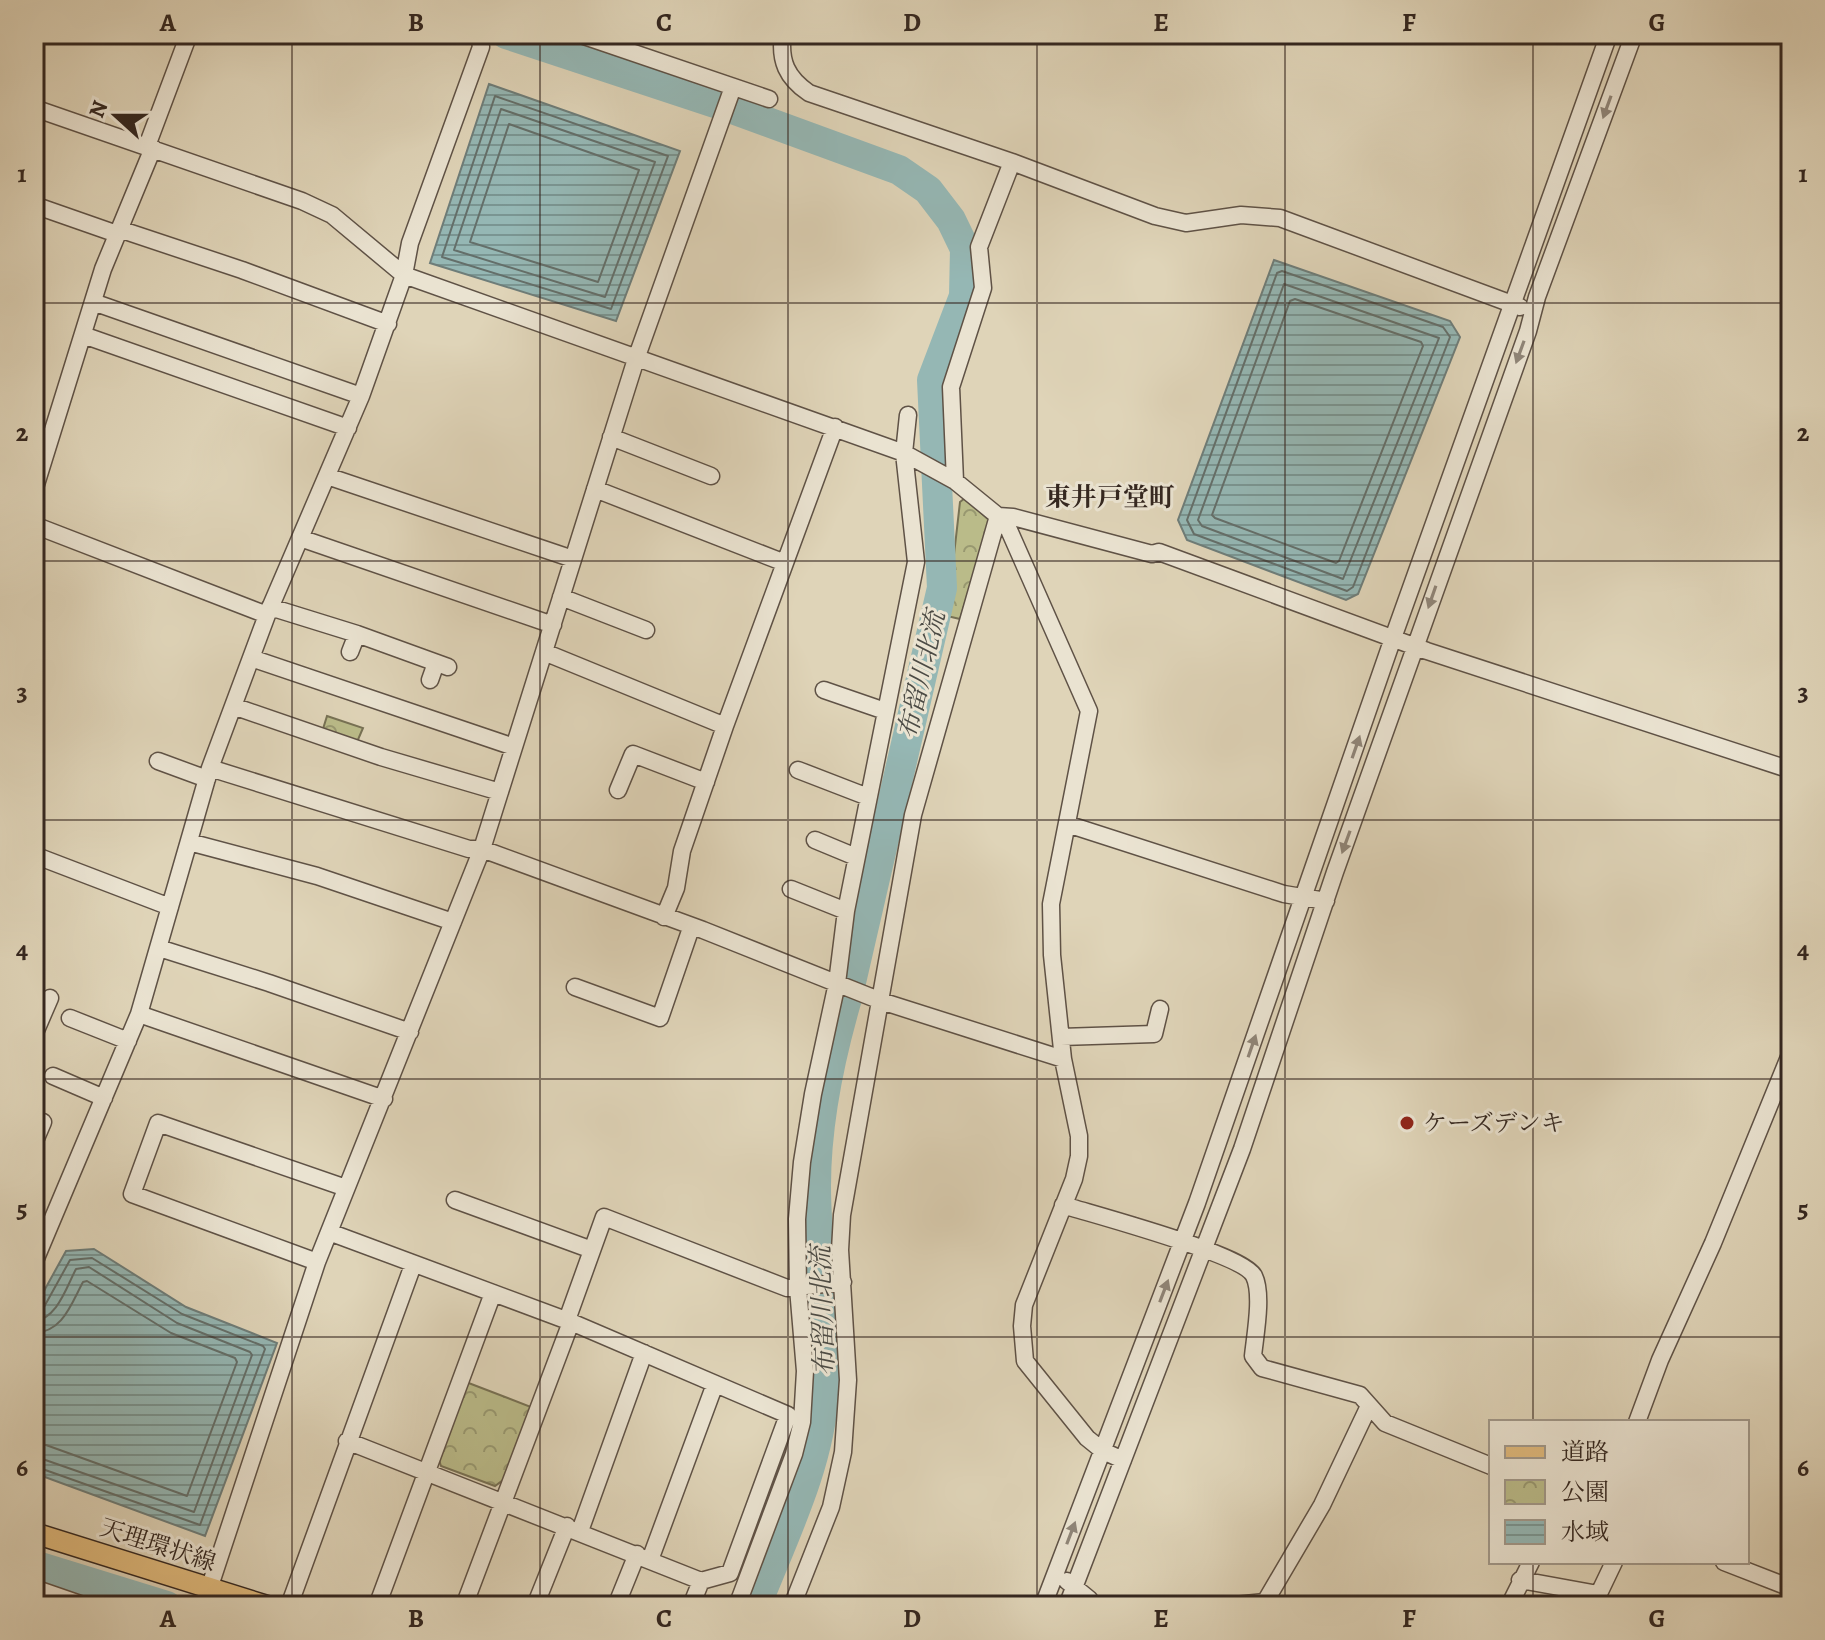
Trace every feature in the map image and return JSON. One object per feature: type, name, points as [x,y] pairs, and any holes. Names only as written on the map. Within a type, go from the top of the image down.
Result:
[{"type":"main road","name":"天理環状線","points":[[34,1533],[267,1606]]},
{"type":"street","points":[[34,491],[93,302],[189,34]]},
{"type":"street","points":[[578,34],[769,99]]},
{"type":"street","points":[[783,34],[783,64],[794,83],[809,93],[1012,162],[1155,216],[1186,223],[1241,215],[1280,218],[1533,311]]},
{"type":"street","points":[[1043,1606],[1182,1243],[1393,638],[1609,34]]},
{"type":"street","points":[[1067,1606],[1242,1149],[1415,646],[1634,34]]},
{"type":"street","points":[[34,1263],[139,1014],[208,774],[269,611],[348,428],[388,324],[404,275],[410,243],[481,47],[478,38]]},
{"type":"street","points":[[209,1589],[317,1262],[482,849],[636,359],[733,87]]},
{"type":"street","points":[[34,108],[302,201],[332,215],[404,275],[835,427],[910,457],[952,480],[998,516],[1009,530],[1089,711],[1051,904],[1052,955],[1063,1059],[1079,1136],[1074,1179],[1024,1305],[1025,1361],[1087,1438],[1103,1451],[1123,1460]]},
{"type":"street","points":[[952,480],[951,387],[983,288],[979,247],[1012,162]]},
{"type":"street","points":[[34,205],[242,270],[388,324]]},
{"type":"street","points":[[93,302],[361,396]]},
{"type":"street","points":[[83,335],[348,428]]},
{"type":"street","points":[[737,1606],[794,1454],[802,1422],[805,1371],[797,1219],[802,1162],[837,983],[856,857],[916,562],[908,415]]},
{"type":"street","points":[[664,917],[676,888],[682,851],[725,726],[835,427]]},
{"type":"street","points":[[611,437],[711,476]]},
{"type":"street","points":[[327,476],[573,559]]},
{"type":"street","points":[[595,489],[785,563]]},
{"type":"street","points":[[998,516],[1013,517],[1152,554],[1159,552],[1415,646],[1791,770]]},
{"type":"street","points":[[792,1606],[831,1507],[843,1452],[848,1380],[840,1282],[842,1215],[913,815],[998,516]]},
{"type":"street","points":[[34,525],[269,611],[357,634],[442,665],[430,680]]},
{"type":"street","points":[[300,538],[553,625]]},
{"type":"street","points":[[561,597],[646,630]]},
{"type":"street","points":[[350,652],[357,634]]},
{"type":"street","points":[[544,652],[725,726]]},
{"type":"street","points":[[251,658],[514,747]]},
{"type":"street","points":[[824,690],[885,711]]},
{"type":"street","points":[[233,706],[381,757],[500,792]]},
{"type":"street","points":[[618,790],[633,754],[706,782]]},
{"type":"street","points":[[158,761],[469,849],[482,849],[703,930],[881,1001],[1063,1059]]},
{"type":"street","points":[[798,770],[868,797]]},
{"type":"street","points":[[1067,824],[1213,872],[1303,898],[1326,901]]},
{"type":"street","points":[[815,840],[856,857]]},
{"type":"street","points":[[189,842],[317,876],[453,922]]},
{"type":"street","points":[[34,855],[170,907]]},
{"type":"street","points":[[791,889],[846,911]]},
{"type":"street","points":[[575,987],[660,1018],[691,928]]},
{"type":"street","points":[[159,948],[410,1032]]},
{"type":"street","points":[[34,1035],[50,998]]},
{"type":"street","points":[[1061,1037],[1154,1034],[1160,1009]]},
{"type":"street","points":[[139,1014],[384,1099]]},
{"type":"street","points":[[70,1018],[128,1041]]},
{"type":"street","points":[[1638,1420],[1660,1360],[1713,1243],[1789,1057]]},
{"type":"street","points":[[53,1076],[104,1098]]},
{"type":"street","points":[[34,1143],[43,1122]]},
{"type":"street","points":[[317,1262],[132,1194],[158,1123],[346,1188]]},
{"type":"street","points":[[455,1200],[592,1250]]},
{"type":"street","points":[[1063,1205],[1205,1249],[1249,1268],[1256,1280],[1258,1297],[1253,1356],[1262,1368],[1360,1395],[1368,1408],[1385,1423],[1489,1465]]},
{"type":"street","points":[[464,1606],[504,1502],[604,1217],[787,1288],[840,1282]]},
{"type":"street","points":[[329,1232],[569,1321],[788,1415],[730,1573],[701,1581],[347,1441]]},
{"type":"street","points":[[289,1606],[413,1265]]},
{"type":"street","points":[[377,1606],[493,1293]]},
{"type":"street","points":[[535,1606],[574,1529],[644,1353]]},
{"type":"street","points":[[616,1606],[643,1557],[715,1384]]},
{"type":"street","points":[[1225,1606],[1266,1604],[1322,1505],[1368,1408]]},
{"type":"street","points":[[1509,1606],[1530,1564]]},
{"type":"street","points":[[1520,1580],[1596,1600],[1613,1564]]},
{"type":"street","points":[[1729,1564],[1791,1588]]},
{"type":"street","points":[[1055,1574],[1074,1586],[1094,1606]]},
{"type":"street","points":[[691,1606],[701,1581]]},
{"type":"street","points":[[34,1588],[86,1606]]},
{"type":"green space","points":[[965,498],[990,521],[960,619],[947,616],[960,502]]},
{"type":"green space","points":[[327,716],[363,728],[357,742],[323,729]]},
{"type":"green space","points":[[466,1382],[531,1407],[503,1480],[495,1486],[441,1466],[438,1457]]},
{"type":"water","points":[[489,84],[680,151],[616,321],[430,263]]},
{"type":"water","points":[[1274,260],[1450,321],[1460,337],[1358,594],[1346,600],[1187,540],[1178,520]]},
{"type":"water","points":[[94,1249],[186,1307],[277,1343],[205,1536],[34,1473],[34,1309],[66,1251]]},
{"type":"waterway","name":"布留川北流","points":[[506,34],[724,106],[899,170],[928,190],[951,220],[965,249],[964,296],[932,380],[942,588],[835,1042],[821,1114],[816,1186],[825,1341],[821,1421],[798,1501],[756,1606]]},
{"type":"waterway","points":[[34,1565],[167,1606]]},
{"type":"place","name":"ケーズデンキ","points":[[1407,1123]]},
{"type":"district","name":"東井戸堂町","points":[[1110,497]]}]
